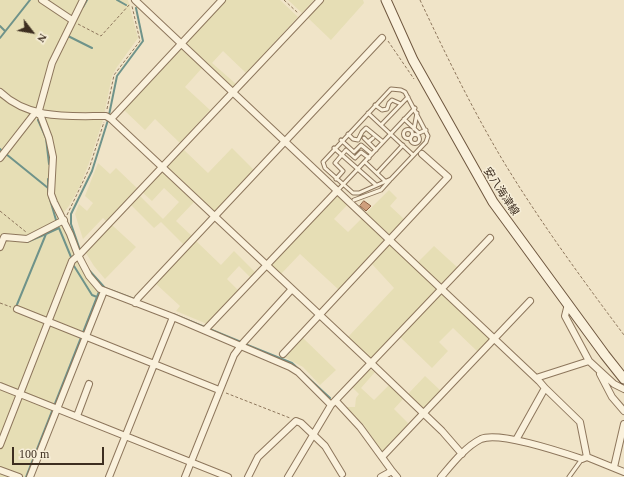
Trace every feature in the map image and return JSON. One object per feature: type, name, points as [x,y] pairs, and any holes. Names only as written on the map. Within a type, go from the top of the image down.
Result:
[{"type":"main road","name":"安八海津線","points":[[386,0],[417,66],[493,202],[604,355],[624,379]]},
{"type":"street","points":[[42,0],[72,20]]},
{"type":"street","points":[[0,158],[38,114],[52,63],[83,0]]},
{"type":"street","points":[[135,0],[494,338],[580,422],[584,458]]},
{"type":"street","points":[[108,118],[222,0]]},
{"type":"street","points":[[0,445],[72,261],[320,0]]},
{"type":"street","points":[[135,303],[138,298],[382,38]]},
{"type":"street","points":[[0,92],[18,105],[38,114],[108,118],[372,364],[424,414],[462,454]]},
{"type":"street","points":[[38,114],[50,138],[52,157],[51,194],[89,276],[104,291],[205,330],[290,367],[298,372],[360,427],[397,477]]},
{"type":"street","points":[[283,354],[448,177],[422,154]]},
{"type":"street","points":[[205,330],[337,191]]},
{"type":"street","points":[[0,247],[2,236],[22,239],[65,223]]},
{"type":"street","points":[[288,477],[333,403],[372,364],[490,238]]},
{"type":"street","points":[[184,477],[234,355],[240,345],[292,289]]},
{"type":"street","points":[[30,477],[55,407],[104,291]]},
{"type":"street","points":[[382,457],[530,301]]},
{"type":"street","points":[[568,304],[565,316],[589,361],[614,384],[624,389]]},
{"type":"street","points":[[17,309],[219,390]]},
{"type":"street","points":[[109,477],[173,317]]},
{"type":"street","points":[[536,378],[589,361]]},
{"type":"street","points":[[594,365],[609,388],[612,397],[624,411]]},
{"type":"street","points":[[76,416],[89,384]]},
{"type":"street","points":[[0,386],[228,477]]},
{"type":"street","points":[[516,440],[545,388]]},
{"type":"street","points":[[248,477],[258,457],[296,421],[300,422],[324,446],[342,474]]},
{"type":"street","points":[[614,467],[624,424]]},
{"type":"street","points":[[441,477],[462,454],[480,440],[489,436],[504,436],[584,458],[614,467],[624,472]]},
{"type":"street","points":[[0,470],[19,477]]},
{"type":"street","points":[[381,477],[392,472]]},
{"type":"lane","points":[[354,200],[382,190],[413,154],[426,142],[428,136],[415,108],[408,97],[401,90],[391,89],[325,157],[323,165],[343,186],[349,191],[356,193],[391,179]]},
{"type":"lane","points":[[381,125],[408,97]]},
{"type":"lane","points":[[375,105],[382,110],[387,109],[392,100],[401,104]]},
{"type":"lane","points":[[337,191],[415,108]]},
{"type":"lane","points":[[368,113],[413,154]]},
{"type":"lane","points":[[414,128],[417,113]]},
{"type":"lane","points":[[404,119],[419,133],[426,130]]},
{"type":"lane","points":[[399,125],[405,131],[405,137],[409,138],[415,135],[418,137],[419,141],[408,150]]},
{"type":"lane","points":[[348,134],[353,139],[358,140],[366,128],[383,142]]},
{"type":"lane","points":[[405,131],[411,130],[411,142],[408,150]]},
{"type":"lane","points":[[364,138],[376,150]]},
{"type":"lane","points":[[368,142],[373,138]]},
{"type":"lane","points":[[342,140],[354,152],[361,144],[372,154]]},
{"type":"lane","points":[[411,142],[415,144]]},
{"type":"lane","points":[[377,173],[403,145]]},
{"type":"lane","points":[[334,148],[376,185]]},
{"type":"lane","points":[[336,179],[343,171],[335,163],[346,150],[355,158],[361,152],[369,158]]},
{"type":"lane","points":[[365,162],[385,181]]},
{"type":"lane","points":[[569,477],[584,458]]},
{"type":"path","points":[[284,0],[303,18]]},
{"type":"path","points":[[420,0],[449,62],[504,162],[531,206],[575,270],[624,335]]},
{"type":"path","points":[[65,223],[67,215],[89,169],[108,118],[114,75],[140,41],[132,2],[101,36],[72,20]]},
{"type":"path","points":[[382,38],[387,40],[416,81]]},
{"type":"path","points":[[0,211],[32,236]]},
{"type":"path","points":[[0,303],[17,309]]},
{"type":"path","points":[[219,390],[296,421]]},
{"type":"shaded area","points":[[0,0],[128,0],[138,38],[112,76],[103,120],[89,163],[80,186],[69,206],[60,217],[83,272],[98,291],[25,477],[0,477]]},
{"type":"shaded area","points":[[226,0],[280,0],[298,17],[246,73],[223,51],[212,63],[236,84],[232,89],[185,43]]},
{"type":"shaded area","points":[[288,0],[314,0],[302,13]]},
{"type":"shaded area","points":[[323,0],[363,0],[364,3],[331,40],[307,17]]},
{"type":"shaded area","points":[[181,49],[202,68],[185,87],[210,110],[180,143],[155,119],[145,130],[124,110]]},
{"type":"shaded area","points":[[232,148],[254,170],[215,212],[167,166],[183,149],[208,173]]},
{"type":"shaded area","points":[[98,163],[110,174],[116,168],[138,189],[107,222],[103,218],[83,239],[75,214],[79,204],[87,211],[93,203],[85,196]]},
{"type":"shaded area","points":[[162,172],[194,202],[176,221],[193,237],[184,245],[161,222],[154,228],[131,205],[140,196],[163,219],[179,202],[164,188],[152,201],[142,192]]},
{"type":"shaded area","points":[[389,190],[397,198],[390,206],[405,220],[391,234],[389,234],[366,213]]},
{"type":"shaded area","points":[[338,195],[348,204],[334,219],[348,232],[362,218],[386,240],[339,290],[300,254],[281,274],[272,266],[272,263]]},
{"type":"shaded area","points":[[112,225],[136,247],[105,279],[94,266],[86,253]]},
{"type":"shaded area","points":[[196,241],[221,265],[234,251],[256,273],[251,278],[239,266],[227,279],[239,291],[207,324],[176,311],[180,306],[155,283]]},
{"type":"shaded area","points":[[391,244],[438,288],[374,358],[371,359],[348,337],[394,288],[371,263],[388,245]]},
{"type":"shaded area","points":[[434,246],[458,268],[443,285],[418,262]]},
{"type":"shaded area","points":[[442,292],[491,339],[478,352],[453,328],[439,342],[448,351],[432,368],[400,337]]},
{"type":"shaded area","points":[[302,337],[336,370],[320,385],[303,367],[284,357]]},
{"type":"shaded area","points":[[369,369],[375,372],[361,388],[374,400],[389,385],[403,399],[394,409],[410,425],[383,453],[363,424],[345,407],[355,407],[356,398],[359,394],[352,387]]},
{"type":"shaded area","points":[[425,376],[441,391],[427,407],[422,407],[408,394]]},
{"type":"building","points":[[364,201],[371,206],[366,211],[360,206]]},
{"type":"waterway","points":[[0,38],[30,0]]},
{"type":"waterway","points":[[83,7],[87,0]]},
{"type":"waterway","points":[[117,0],[126,5]]},
{"type":"waterway","points":[[109,115],[117,76],[143,41],[136,8]]},
{"type":"waterway","points":[[0,26],[5,31]]},
{"type":"waterway","points":[[68,36],[92,48]]},
{"type":"waterway","points":[[38,120],[46,138],[49,164]]},
{"type":"waterway","points":[[80,250],[71,224],[71,214],[92,171],[108,120]]},
{"type":"waterway","points":[[6,154],[48,188],[48,192]]},
{"type":"waterway","points":[[48,179],[48,188]]},
{"type":"waterway","points":[[49,196],[56,220]]},
{"type":"waterway","points":[[46,234],[59,228],[71,257]]},
{"type":"waterway","points":[[16,307],[46,234],[27,242]]},
{"type":"waterway","points":[[74,266],[92,295],[97,297]]},
{"type":"waterway","points":[[88,269],[105,288],[134,299]]},
{"type":"waterway","points":[[26,477],[100,289]]},
{"type":"waterway","points":[[173,314],[241,342]]},
{"type":"waterway","points":[[245,344],[292,363],[330,398]]}]
